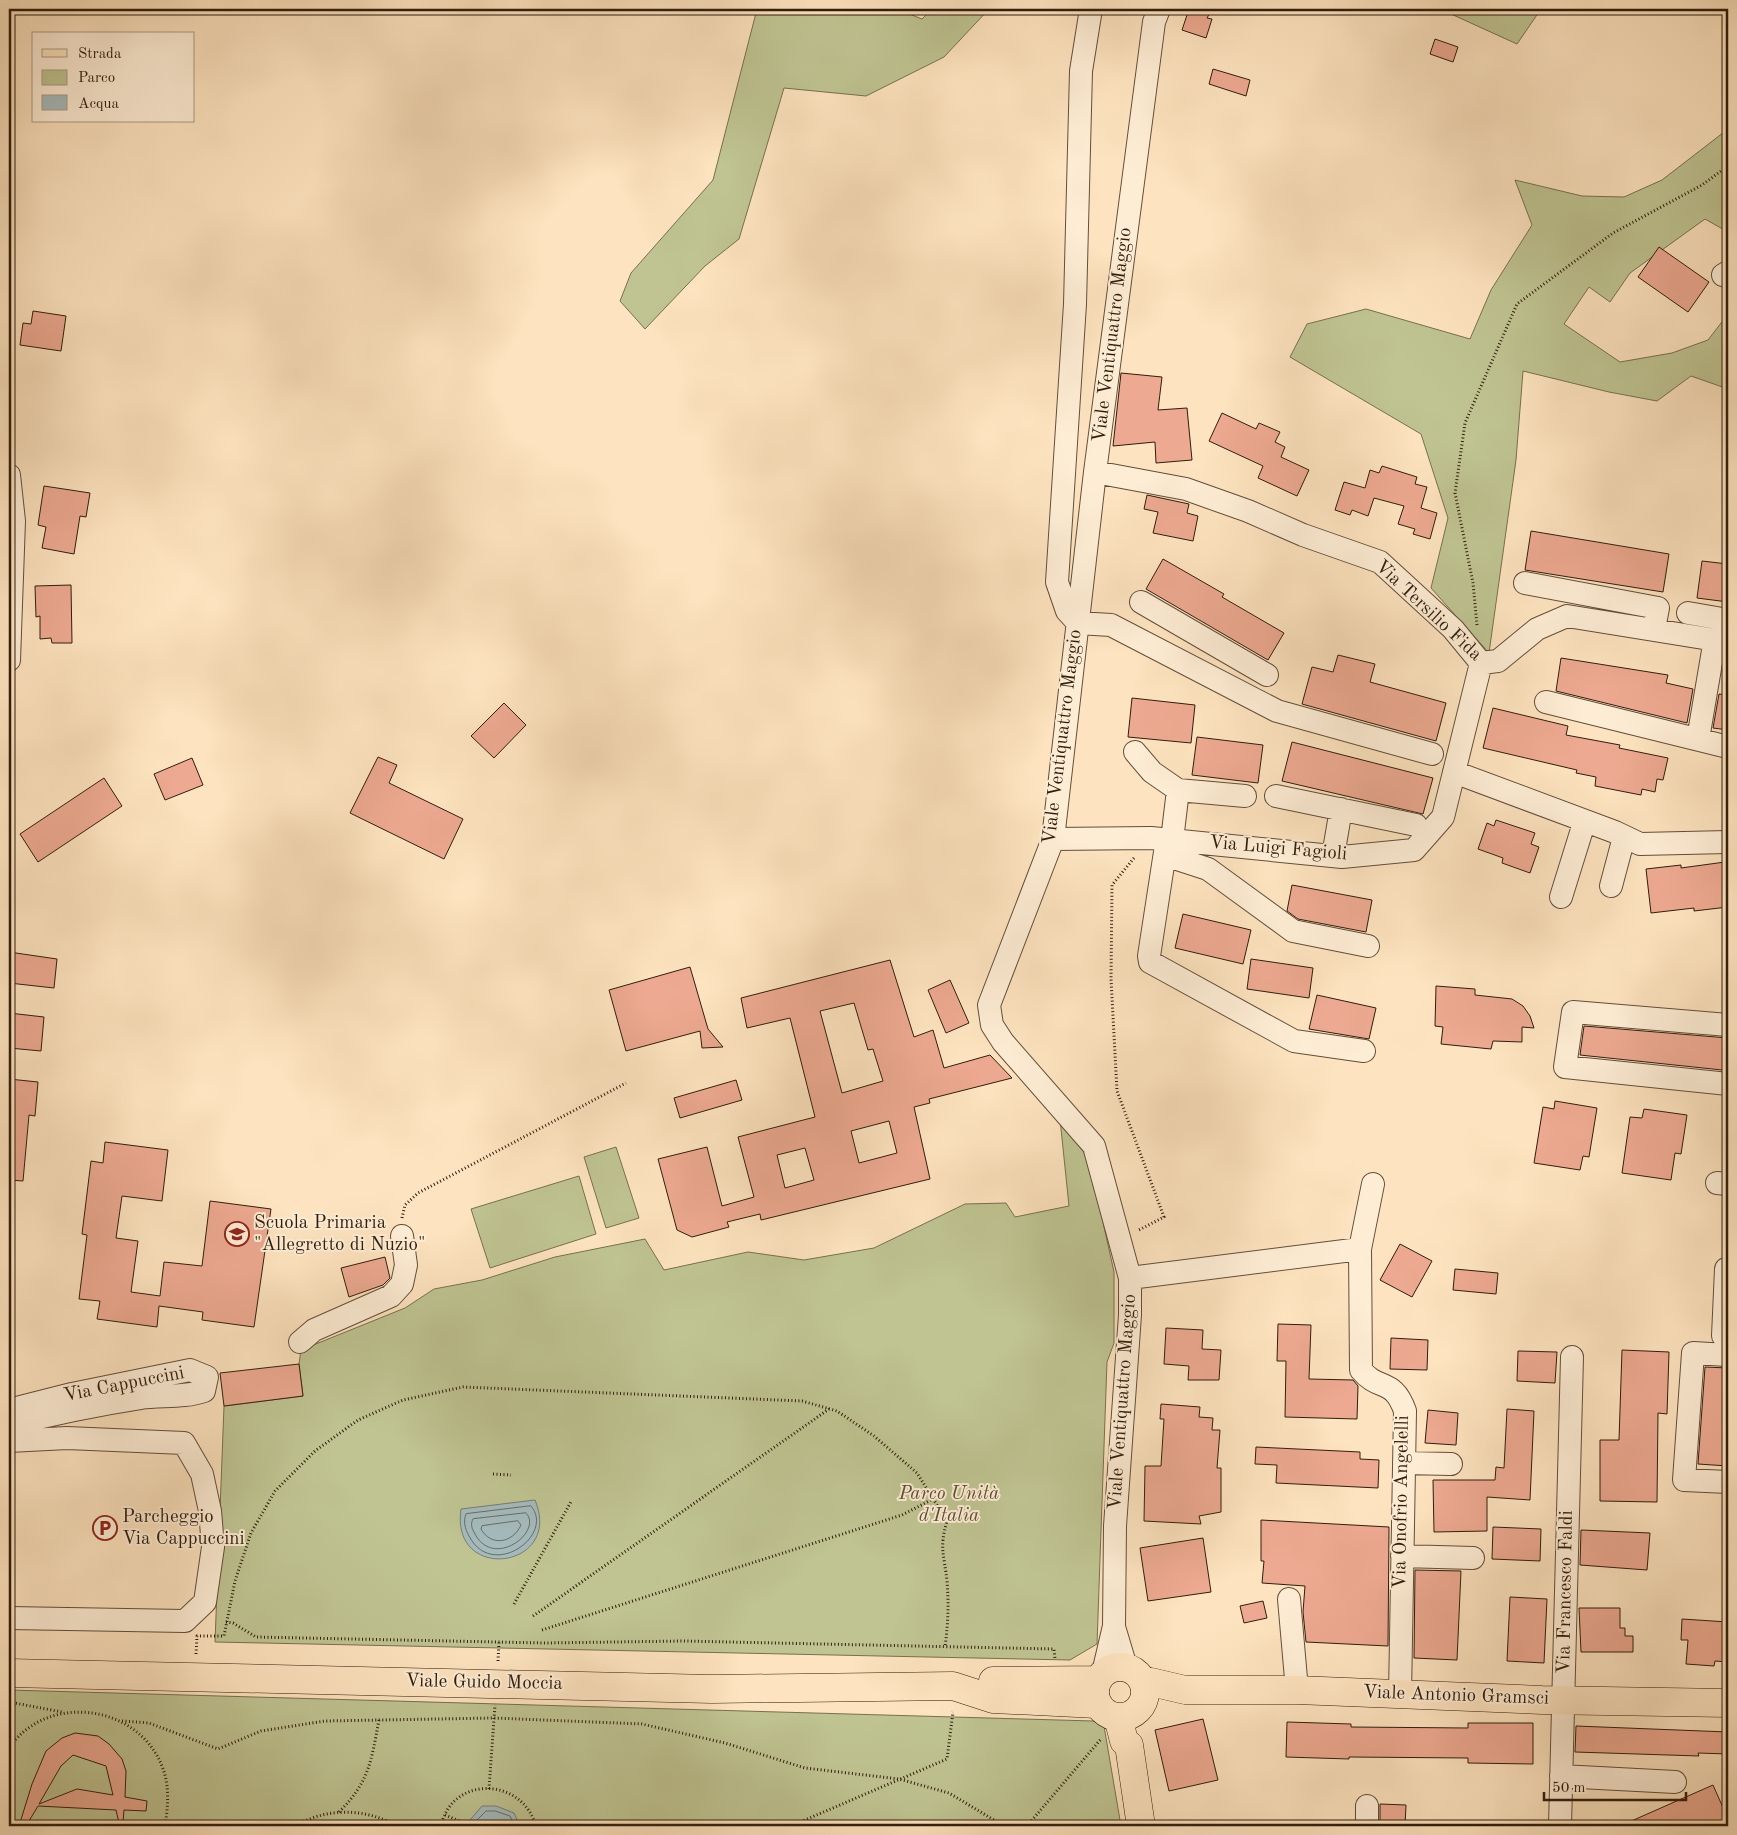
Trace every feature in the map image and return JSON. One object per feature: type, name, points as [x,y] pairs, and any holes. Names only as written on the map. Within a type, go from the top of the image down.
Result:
[{"type":"main road","name":"Viale Guido Moccia","points":[[9,1673],[496,1683],[712,1689],[956,1699],[981,1681],[1118,1697]]},
{"type":"main road","name":"Viale Antonio Gramsci","points":[[1118,1697],[1167,1697],[1185,1690],[1298,1690],[1563,1700],[1728,1703]]},
{"type":"main road","name":"Viale Ventiquattro Maggio","points":[[1118,1697],[1133,1739],[1129,1745],[1141,1826]]},
{"type":"street","points":[[1092,9],[1081,71],[1075,304],[1057,582],[1067,611],[1078,623],[1111,625],[1277,711],[1432,754]]},
{"type":"street","name":"Viale Ventiquattro Maggio","points":[[1118,1697],[1114,1626],[1115,1526],[1130,1315],[1130,1278],[1118,1241],[1094,1146],[1003,1042],[992,1025],[989,1005],[1053,839],[1095,472],[1154,22],[1159,9]]},
{"type":"street","name":"Via Tersilio Fida","points":[[1095,472],[1186,489],[1248,511],[1303,535],[1380,562],[1453,629],[1481,663],[1498,661],[1537,630],[1567,616],[1721,640]]},
{"type":"street","points":[[9,475],[14,521],[9,660]]},
{"type":"street","points":[[1525,583],[1658,608],[1654,629]]},
{"type":"street","points":[[1140,602],[1267,675]]},
{"type":"street","points":[[1688,613],[1728,620]]},
{"type":"street","points":[[1698,739],[1721,640]]},
{"type":"street","points":[[1216,680],[1230,654]]},
{"type":"street","name":"Via Luigi Fagioli","points":[[1053,839],[1164,843],[1333,856],[1414,850],[1443,817],[1481,663]]},
{"type":"street","points":[[1546,702],[1728,747]]},
{"type":"street","points":[[1135,752],[1152,772],[1178,790],[1245,796]]},
{"type":"street","points":[[1454,772],[1640,844],[1728,842]]},
{"type":"street","points":[[1178,790],[1164,843],[1150,962],[1294,1041],[1364,1051]]},
{"type":"street","points":[[1276,796],[1416,825]]},
{"type":"street","points":[[1333,856],[1341,809]]},
{"type":"street","points":[[1561,898],[1584,823]]},
{"type":"street","points":[[1611,886],[1624,837]]},
{"type":"street","points":[[1164,843],[1208,869],[1293,931],[1368,946]]},
{"type":"street","points":[[1728,1025],[1573,1012],[1565,1067],[1728,1084]]},
{"type":"street","name":"Via Onofrio Angelelli","points":[[1372,1184],[1360,1249],[1361,1370],[1368,1379],[1389,1387],[1400,1396],[1405,1411],[1400,1694]]},
{"type":"street","points":[[300,1342],[314,1330],[391,1296],[402,1284],[406,1265],[402,1236]]},
{"type":"street","points":[[1130,1278],[1360,1249]]},
{"type":"street","points":[[1728,1269],[1726,1269],[1723,1336],[1728,1336]]},
{"type":"street","points":[[1728,1355],[1693,1353],[1684,1480],[1728,1482]]},
{"type":"street","name":"Via Francesco Faldi","points":[[1560,1826],[1572,1357]]},
{"type":"street","name":"Via Cappuccini","points":[[9,1410],[72,1394],[190,1370],[207,1377],[204,1391],[195,1394],[142,1398],[68,1409],[9,1425]]},
{"type":"street","points":[[9,1441],[67,1438],[184,1442],[202,1474],[210,1511],[213,1547],[205,1602],[185,1621],[9,1618]]},
{"type":"street","points":[[1404,1463],[1451,1464]]},
{"type":"street","points":[[1402,1556],[1473,1558]]},
{"type":"street","points":[[1289,1599],[1298,1690]]},
{"type":"street","points":[[1561,1776],[1675,1782]]},
{"type":"path","points":[[1477,628],[1473,583],[1455,493],[1465,423],[1517,304],[1613,233],[1702,185],[1728,166]]},
{"type":"path","points":[[1118,1241],[1164,1217],[1117,1091],[1111,979],[1112,885],[1164,843]]},
{"type":"path","points":[[402,1236],[402,1218],[405,1205],[418,1193],[626,1083]]},
{"type":"path","points":[[196,1654],[197,1636],[224,1636],[235,1581],[251,1533],[275,1491],[315,1451],[351,1425],[403,1400],[463,1387],[802,1401],[837,1411],[881,1442],[917,1473],[947,1521],[941,1541],[947,1580],[949,1616],[946,1647]]},
{"type":"path","points":[[533,1616],[829,1409]]},
{"type":"path","points":[[493,1474],[511,1475]]},
{"type":"path","points":[[542,1630],[902,1515],[932,1498]]},
{"type":"path","points":[[514,1604],[572,1500]]},
{"type":"path","points":[[226,1622],[233,1623],[256,1636],[499,1642],[683,1641],[1054,1649],[1054,1667]]},
{"type":"path","points":[[489,1788],[499,1642]]},
{"type":"path","points":[[1027,1826],[1118,1697]]},
{"type":"path","points":[[791,1826],[947,1758],[956,1699]]},
{"type":"path","points":[[9,1702],[64,1712],[92,1711],[122,1721],[149,1723],[218,1749],[261,1731],[326,1721],[494,1718],[642,1724],[725,1743],[805,1768],[899,1779],[949,1793],[1004,1826]]},
{"type":"path","points":[[9,1748],[15,1739],[37,1722],[64,1712]]},
{"type":"path","points":[[339,1812],[357,1794],[370,1765],[379,1720]]},
{"type":"path","points":[[122,1721],[146,1740],[162,1766],[169,1796],[165,1826]]},
{"type":"path","points":[[441,1826],[451,1805],[464,1794],[489,1788],[511,1793],[524,1803],[533,1816],[536,1826]]},
{"type":"path","points":[[294,1826],[328,1813],[339,1812],[354,1812],[384,1819],[397,1826]]},
{"type":"path","points":[[445,1815],[471,1826]]},
{"type":"green space","points":[[757,9],[897,9],[922,19],[932,9],[989,9],[944,57],[866,96],[784,88],[739,239],[705,266],[645,329],[620,301],[631,273],[713,180]]},
{"type":"green space","points":[[1440,9],[1541,9],[1517,44]]},
{"type":"green space","points":[[1728,129],[1728,232],[1705,219],[1630,273],[1610,302],[1589,287],[1564,324],[1620,362],[1672,353],[1708,340],[1728,314],[1728,389],[1691,376],[1657,401],[1609,392],[1523,371],[1516,460],[1489,653],[1431,588],[1448,518],[1421,434],[1290,357],[1307,324],[1366,309],[1470,339],[1491,290],[1532,225],[1515,180],[1582,196],[1624,197],[1662,180]]},
{"type":"green space","name":"Parco Unità d'Italia","points":[[1060,1119],[1089,1159],[1114,1272],[1114,1343],[1107,1362],[1097,1644],[1070,1660],[215,1642],[224,1406],[303,1396],[299,1364],[301,1350],[405,1308],[434,1289],[482,1280],[555,1257],[645,1239],[664,1270],[748,1252],[804,1260],[874,1248],[965,1204],[1006,1203],[1015,1217],[1069,1206]]},
{"type":"green space","points":[[616,1147],[639,1218],[606,1228],[584,1157]]},
{"type":"green space","points":[[579,1176],[596,1234],[490,1268],[471,1209]]},
{"type":"green space","points":[[9,1690],[1093,1721],[1104,1726],[1121,1826],[9,1826]]},
{"type":"water","points":[[535,1500],[540,1523],[534,1541],[521,1553],[505,1559],[487,1557],[472,1549],[462,1533],[461,1509]]},
{"type":"water","points":[[482,1806],[496,1806],[514,1813],[520,1826],[465,1826]]},
{"type":"building","points":[[1189,9],[1212,9],[1207,18],[1212,19],[1206,38],[1182,30]]},
{"type":"building","points":[[1435,39],[1458,47],[1453,62],[1430,54]]},
{"type":"building","points":[[1213,69],[1250,80],[1246,96],[1209,84]]},
{"type":"building","points":[[1659,247],[1709,282],[1688,312],[1638,277]]},
{"type":"building","points":[[33,311],[66,316],[61,351],[20,345],[23,323],[31,324]]},
{"type":"building","points":[[1121,373],[1162,377],[1158,410],[1187,408],[1192,460],[1156,463],[1155,442],[1113,446]]},
{"type":"building","points":[[1222,413],[1256,429],[1259,423],[1280,432],[1275,442],[1285,447],[1281,457],[1309,470],[1297,496],[1258,478],[1263,466],[1209,441]]},
{"type":"building","points":[[1382,466],[1417,477],[1415,484],[1427,487],[1421,508],[1437,513],[1430,539],[1413,534],[1415,529],[1398,524],[1404,506],[1374,498],[1368,516],[1352,510],[1350,515],[1335,510],[1344,482],[1365,488],[1370,470],[1379,473]]},
{"type":"building","points":[[44,486],[90,493],[86,517],[80,516],[74,554],[42,548],[46,527],[38,525]]},
{"type":"building","points":[[1147,495],[1189,504],[1187,513],[1198,516],[1193,541],[1153,533],[1158,512],[1144,509]]},
{"type":"building","points":[[1531,531],[1669,554],[1663,592],[1525,570]]},
{"type":"building","points":[[1163,559],[1224,594],[1222,597],[1284,633],[1268,660],[1146,589]]},
{"type":"building","points":[[1702,561],[1728,564],[1728,602],[1697,598]]},
{"type":"building","points":[[71,585],[72,643],[52,643],[51,638],[40,639],[40,616],[36,617],[35,586]]},
{"type":"building","points":[[1338,655],[1375,664],[1370,682],[1446,703],[1436,741],[1302,704],[1312,667],[1333,672]]},
{"type":"building","points":[[1561,658],[1668,675],[1666,683],[1693,689],[1687,723],[1556,691]]},
{"type":"building","points":[[1719,694],[1728,695],[1728,730],[1713,728]]},
{"type":"building","points":[[1132,698],[1195,705],[1191,743],[1128,737]]},
{"type":"building","points":[[504,703],[526,725],[494,758],[471,736]]},
{"type":"building","points":[[1493,708],[1568,726],[1566,735],[1620,745],[1619,748],[1668,758],[1663,780],[1657,779],[1655,792],[1642,789],[1641,795],[1595,786],[1596,777],[1576,773],[1577,770],[1483,748]]},
{"type":"building","points":[[1197,737],[1263,745],[1258,783],[1192,775]]},
{"type":"building","points":[[1292,742],[1433,778],[1423,814],[1282,781]]},
{"type":"building","points":[[378,757],[397,765],[389,783],[463,819],[444,859],[350,813]]},
{"type":"building","points":[[192,758],[203,785],[165,800],[154,774]]},
{"type":"building","points":[[104,778],[122,806],[38,862],[20,834]]},
{"type":"building","points":[[1496,820],[1535,833],[1531,844],[1539,847],[1530,873],[1502,863],[1503,858],[1478,849],[1487,823],[1494,826]]},
{"type":"building","points":[[1725,862],[1728,907],[1694,911],[1694,908],[1651,913],[1646,869],[1681,865],[1681,868]]},
{"type":"building","points":[[1292,885],[1372,900],[1366,932],[1298,919],[1287,911]]},
{"type":"building","points":[[1183,914],[1251,930],[1243,964],[1175,948]]},
{"type":"building","points":[[9,952],[57,959],[54,988],[9,983]]},
{"type":"building","points":[[1251,959],[1313,968],[1309,998],[1247,989]]},
{"type":"building","points":[[890,960],[914,1037],[933,1030],[944,1068],[990,1055],[1012,1078],[929,1099],[930,1103],[914,1107],[930,1179],[761,1220],[760,1214],[727,1222],[729,1227],[692,1237],[677,1230],[658,1159],[707,1147],[722,1206],[754,1197],[738,1137],[815,1117],[790,1018],[747,1028],[741,998]],"holes":[[[854,1003],[868,1050],[873,1049],[883,1081],[842,1093],[820,1011]],[[889,1121],[897,1153],[859,1163],[851,1131]],[[805,1148],[814,1180],[785,1188],[777,1155]]]},
{"type":"building","points":[[690,967],[708,1029],[723,1047],[702,1048],[700,1031],[626,1051],[609,990]]},
{"type":"building","points":[[950,980],[969,1023],[946,1033],[928,990]]},
{"type":"building","points":[[1436,986],[1475,989],[1475,995],[1512,999],[1523,1006],[1530,1016],[1534,1028],[1522,1027],[1522,1042],[1493,1041],[1491,1049],[1441,1044],[1443,1027],[1435,1026]]},
{"type":"building","points":[[1317,995],[1376,1008],[1369,1039],[1309,1029]]},
{"type":"building","points":[[9,1013],[44,1017],[41,1051],[9,1048]]},
{"type":"building","points":[[1584,1026],[1728,1038],[1728,1067],[1723,1067],[1722,1070],[1580,1055]]},
{"type":"building","points":[[9,1079],[38,1082],[35,1116],[29,1115],[23,1181],[9,1180]]},
{"type":"building","points":[[736,1080],[742,1100],[680,1118],[674,1098]]},
{"type":"building","points":[[1555,1101],[1597,1108],[1589,1157],[1583,1156],[1580,1170],[1534,1163],[1543,1107],[1554,1109]]},
{"type":"building","points":[[1644,1109],[1687,1115],[1681,1154],[1675,1153],[1671,1180],[1622,1173],[1630,1117],[1642,1118]]},
{"type":"building","name":"Scuola Primaria \"Allegretto di Nuzio\"","points":[[105,1142],[168,1150],[162,1201],[122,1196],[116,1238],[138,1241],[131,1292],[160,1296],[164,1262],[202,1266],[210,1201],[271,1209],[254,1327],[202,1320],[203,1312],[159,1306],[157,1327],[97,1319],[100,1301],[79,1299],[87,1235],[82,1234],[91,1161],[103,1163]]},
{"type":"building","points":[[1400,1244],[1432,1261],[1412,1297],[1380,1280]]},
{"type":"building","points":[[385,1257],[390,1278],[383,1285],[349,1297],[341,1268]]},
{"type":"building","points":[[1455,1269],[1498,1273],[1496,1294],[1453,1290]]},
{"type":"building","points":[[1278,1324],[1311,1325],[1309,1379],[1353,1380],[1358,1386],[1357,1419],[1285,1417],[1286,1361],[1277,1361]]},
{"type":"building","points":[[1166,1328],[1203,1330],[1202,1349],[1221,1350],[1219,1380],[1188,1380],[1189,1366],[1164,1364]]},
{"type":"building","points":[[1391,1338],[1428,1340],[1427,1370],[1390,1369]]},
{"type":"building","points":[[1622,1350],[1669,1352],[1667,1414],[1658,1413],[1657,1502],[1600,1501],[1600,1440],[1619,1440]]},
{"type":"building","points":[[1518,1351],[1557,1352],[1555,1383],[1517,1381]]},
{"type":"building","points":[[299,1364],[303,1396],[224,1406],[220,1373]]},
{"type":"building","points":[[1705,1367],[1728,1368],[1728,1466],[1698,1464]]},
{"type":"building","points":[[1161,1404],[1200,1407],[1199,1417],[1213,1418],[1212,1430],[1220,1430],[1217,1468],[1221,1468],[1221,1512],[1199,1516],[1201,1524],[1144,1521],[1145,1466],[1161,1466],[1164,1419],[1160,1419]]},
{"type":"building","points":[[1507,1409],[1534,1411],[1530,1500],[1487,1497],[1487,1531],[1434,1532],[1433,1480],[1495,1480],[1496,1467],[1504,1468]]},
{"type":"building","points":[[1428,1410],[1458,1413],[1456,1445],[1425,1443]]},
{"type":"building","points":[[1256,1447],[1360,1452],[1360,1459],[1379,1460],[1378,1488],[1276,1483],[1277,1465],[1255,1464]]},
{"type":"building","points":[[1261,1520],[1389,1527],[1388,1646],[1306,1642],[1303,1612],[1305,1586],[1262,1583],[1264,1561],[1261,1561]]},
{"type":"building","points":[[1493,1527],[1541,1529],[1540,1561],[1492,1559]]},
{"type":"building","points":[[1581,1530],[1650,1533],[1647,1570],[1580,1565]]},
{"type":"building","points":[[1203,1538],[1211,1592],[1148,1601],[1140,1548]]},
{"type":"building","points":[[1415,1570],[1461,1571],[1457,1660],[1414,1658]]},
{"type":"building","points":[[1510,1597],[1547,1599],[1544,1663],[1507,1661]]},
{"type":"building","points":[[1263,1601],[1267,1618],[1244,1623],[1240,1606]]},
{"type":"building","points":[[1579,1608],[1620,1608],[1620,1628],[1625,1628],[1625,1636],[1633,1636],[1633,1652],[1581,1652]]},
{"type":"building","points":[[1682,1619],[1728,1622],[1728,1662],[1715,1661],[1714,1666],[1686,1664],[1688,1640],[1681,1640]]},
{"type":"building","points":[[1203,1719],[1218,1780],[1169,1791],[1155,1730]]},
{"type":"building","points":[[1287,1722],[1351,1724],[1351,1727],[1468,1728],[1468,1723],[1533,1723],[1533,1764],[1468,1763],[1468,1758],[1349,1757],[1349,1759],[1286,1757]]},
{"type":"building","points":[[1576,1726],[1728,1732],[1728,1754],[1698,1753],[1699,1756],[1575,1752]]},
{"type":"building","points":[[75,1733],[98,1736],[109,1744],[122,1759],[126,1771],[125,1797],[147,1801],[146,1811],[124,1810],[123,1822],[119,1823],[116,1810],[38,1806],[26,1826],[19,1826],[32,1784],[46,1751],[62,1738]],"holes":[[[73,1755],[106,1766],[113,1795],[77,1789],[39,1804],[61,1766]]]},
{"type":"building","points":[[1713,1785],[1728,1819],[1728,1826],[1620,1826]]},
{"type":"building","points":[[1380,1804],[1406,1805],[1405,1826],[1380,1826]]},
{"type":"place","name":"Scuola Primaria \"Allegretto di Nuzio\"","points":[[237,1234]]},
{"type":"place","name":"Parcheggio Via Cappuccini","points":[[105,1528]]}]
